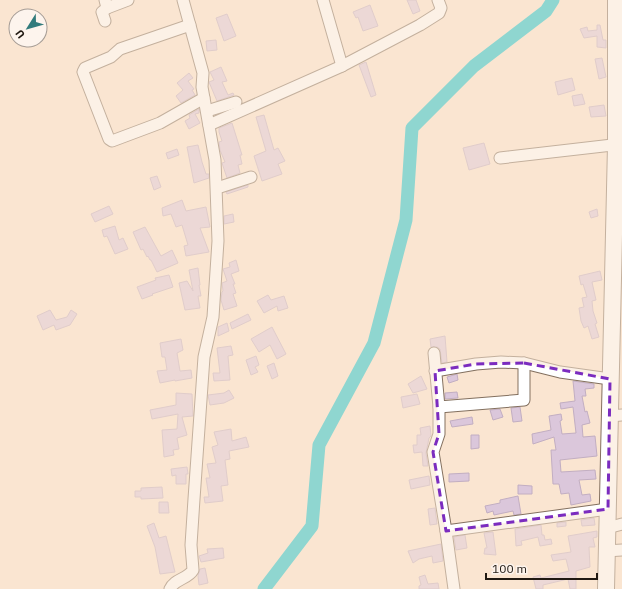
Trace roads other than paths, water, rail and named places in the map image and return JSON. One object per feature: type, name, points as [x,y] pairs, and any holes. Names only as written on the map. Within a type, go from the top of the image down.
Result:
[{"type":"highway","points":[[606,589],[606,551],[614,526],[608,509],[616,416],[610,379],[617,334],[619,27],[616,0]]},
{"type":"street","points":[[105,21],[102,12],[106,4],[128,0]]},
{"type":"street","points":[[170,589],[174,584],[189,575],[193,570],[191,545],[204,357],[212,317],[218,241],[217,188],[208,111],[202,87],[203,73],[183,0]]},
{"type":"street","points":[[323,0],[342,66]]},
{"type":"street","points":[[209,125],[342,66],[437,15],[441,8],[438,0]]},
{"type":"street","points":[[190,24],[120,49],[110,57],[85,68],[83,72],[109,139],[112,141],[160,123],[204,98]]},
{"type":"street","points":[[208,111],[236,102]]},
{"type":"street","points":[[500,158],[619,145]]},
{"type":"street","points":[[217,188],[251,177]]},
{"type":"street","points":[[434,353],[439,434],[433,452],[454,589]]},
{"type":"street","points":[[434,371],[476,364],[501,362],[524,363],[560,372],[610,379]]},
{"type":"street","points":[[438,407],[524,400],[524,363]]},
{"type":"street","points":[[446,531],[608,509]]},
{"type":"street","points":[[606,551],[622,550]]},
{"type":"waterway","points":[[264,589],[312,526],[319,445],[374,343],[406,220],[412,128],[474,66],[546,11],[553,0]]}]
